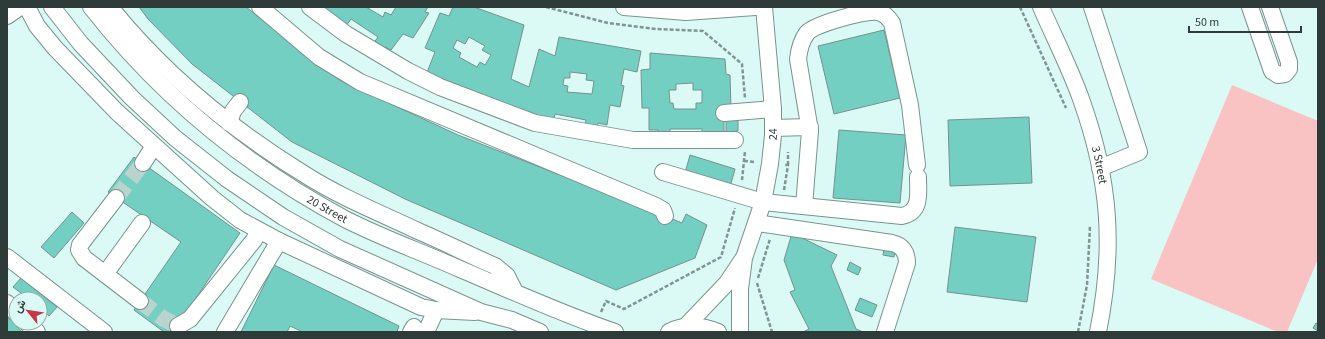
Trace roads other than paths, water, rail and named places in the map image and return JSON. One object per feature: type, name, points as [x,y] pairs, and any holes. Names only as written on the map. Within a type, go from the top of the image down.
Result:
[{"type":"street","points":[[7,16],[20,7]]},
{"type":"street","points":[[27,7],[38,26],[55,48],[117,112],[212,198],[240,220],[279,241],[407,302],[436,310],[481,312]]},
{"type":"street","points":[[52,7],[81,44],[132,98],[175,138],[227,179],[283,217],[340,249],[481,312],[512,320],[540,332]]},
{"type":"street","name":"20 Street","points":[[90,7],[111,33],[152,77],[196,119],[244,156],[294,190],[346,219],[573,318],[615,332]]},
{"type":"street","points":[[110,7],[164,65],[205,104],[229,123],[305,175],[359,204],[495,266],[507,276],[515,292]]},
{"type":"street","points":[[260,7],[319,57],[360,82],[656,206],[663,210],[665,216]]},
{"type":"street","points":[[310,7],[346,34],[408,71],[440,87],[535,123],[633,140],[735,140]]},
{"type":"street","points":[[624,7],[655,11],[755,7]]},
{"type":"street","name":"24","points":[[740,332],[740,289],[744,258],[763,202],[770,164],[773,128],[773,110],[764,7]]},
{"type":"street","name":"3 Street","points":[[1042,7],[1081,98],[1100,168],[1107,204],[1108,251],[1105,297],[1098,332]]},
{"type":"street","points":[[1092,7],[1139,152],[1100,168]]},
{"type":"street","points":[[1250,7],[1272,71],[1278,75],[1285,74],[1289,69],[1289,62],[1270,7]]},
{"type":"street","points":[[662,172],[763,202],[896,216],[907,215],[916,207],[918,202],[918,171],[910,105],[892,23],[882,13],[869,12],[824,24],[807,33],[802,41],[798,59],[810,127],[804,206]]},
{"type":"street","points":[[229,123],[233,111],[240,102]]},
{"type":"street","points":[[724,113],[773,110]]},
{"type":"street","points":[[773,128],[810,127]]},
{"type":"street","points":[[142,163],[154,146]]},
{"type":"street","points":[[116,198],[80,245],[79,250],[81,255],[140,301]]},
{"type":"street","points":[[105,274],[142,223]]},
{"type":"street","points":[[757,223],[892,243],[901,247],[906,254],[907,263],[885,332]]},
{"type":"street","points":[[178,326],[190,319],[254,240],[259,231]]},
{"type":"street","points":[[225,332],[279,241]]},
{"type":"street","points":[[7,256],[104,332]]},
{"type":"street","name":"24","points":[[686,326],[722,288],[744,258]]},
{"type":"street","points":[[417,330],[436,310]]},
{"type":"street","points":[[669,332],[686,326],[708,327],[718,332]]},
{"type":"tunnel","points":[[116,198],[143,163]]},
{"type":"tunnel","points":[[140,301],[164,319],[178,326]]}]
